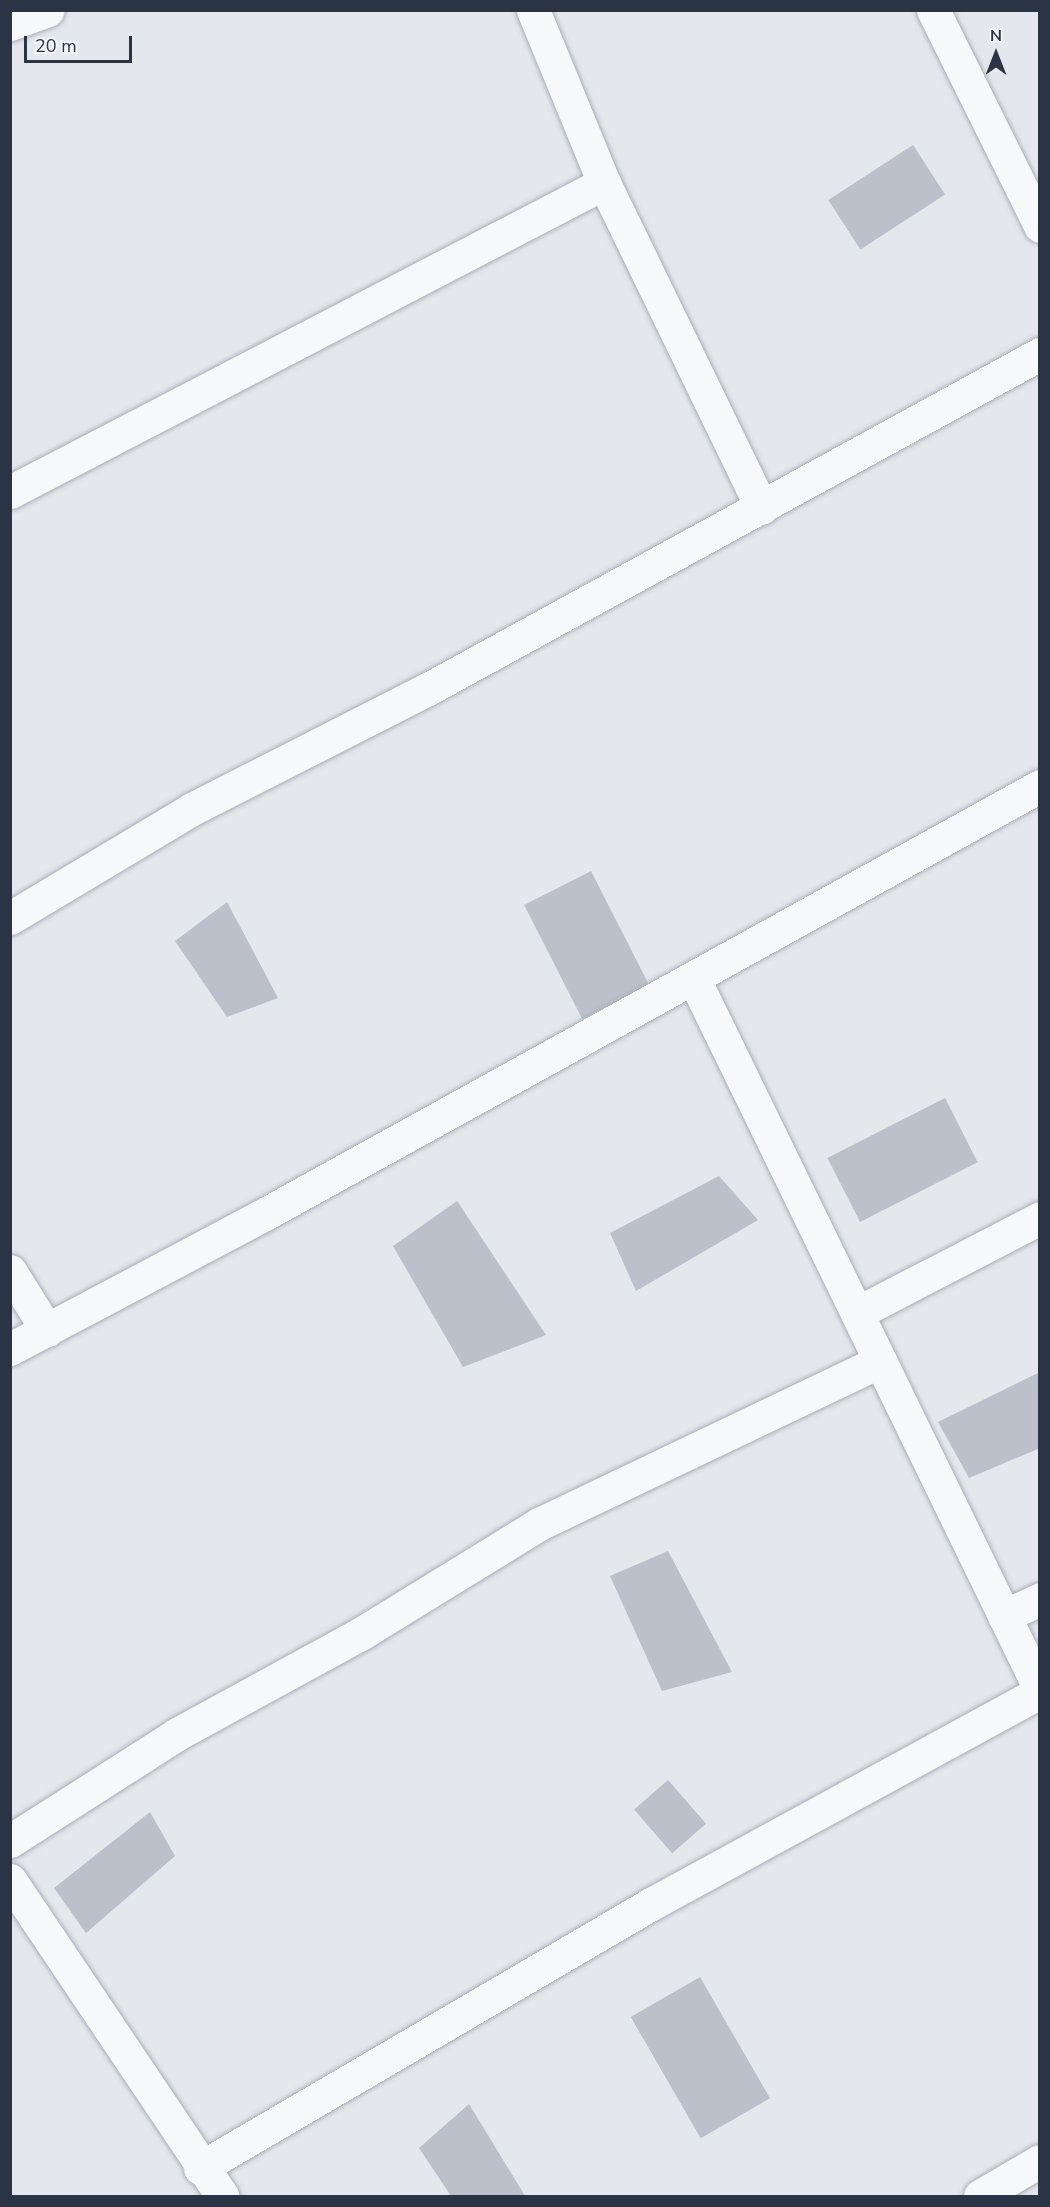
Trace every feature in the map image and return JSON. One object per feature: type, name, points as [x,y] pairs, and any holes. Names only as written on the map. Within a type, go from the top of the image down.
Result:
[{"type":"street","points":[[10,24],[48,10]]},
{"type":"street","points":[[533,10],[604,183],[762,508]]},
{"type":"street","points":[[933,10],[1040,226]]},
{"type":"street","points":[[10,492],[604,183]]},
{"type":"street","points":[[10,918],[192,809],[428,689],[1040,354]]},
{"type":"street","points":[[10,1349],[694,979],[1040,786]]},
{"type":"street","points":[[200,2168],[651,1904],[1040,1690],[694,979]]},
{"type":"street","points":[[856,1313],[1040,1218]]},
{"type":"street","points":[[10,1271],[47,1330]]},
{"type":"street","points":[[10,1841],[177,1734],[362,1633],[539,1524],[880,1361]]},
{"type":"street","points":[[1004,1616],[1040,1599]]},
{"type":"street","points":[[10,1880],[200,2168],[222,2196]]},
{"type":"street","points":[[980,2196],[1040,2161]]},
{"type":"building","points":[[913,145],[945,194],[860,249],[828,200]]},
{"type":"building","points":[[591,871],[649,985],[582,1019],[524,905]]},
{"type":"building","points":[[227,902],[278,998],[227,1017],[175,941]]},
{"type":"building","points":[[945,1098],[978,1162],[860,1222],[827,1158]]},
{"type":"building","points":[[719,1176],[758,1220],[636,1291],[610,1233]]},
{"type":"building","points":[[457,1201],[546,1335],[463,1367],[393,1246]]},
{"type":"building","points":[[1040,1372],[1040,1448],[969,1478],[938,1422]]},
{"type":"building","points":[[668,1551],[732,1672],[662,1691],[610,1576]]},
{"type":"building","points":[[668,1780],[706,1824],[672,1853],[634,1810]]},
{"type":"building","points":[[150,1812],[175,1856],[86,1933],[54,1888]]},
{"type":"building","points":[[700,1977],[770,2098],[701,2138],[631,2017]]},
{"type":"building","points":[[469,2104],[525,2196],[451,2196],[419,2148]]}]
